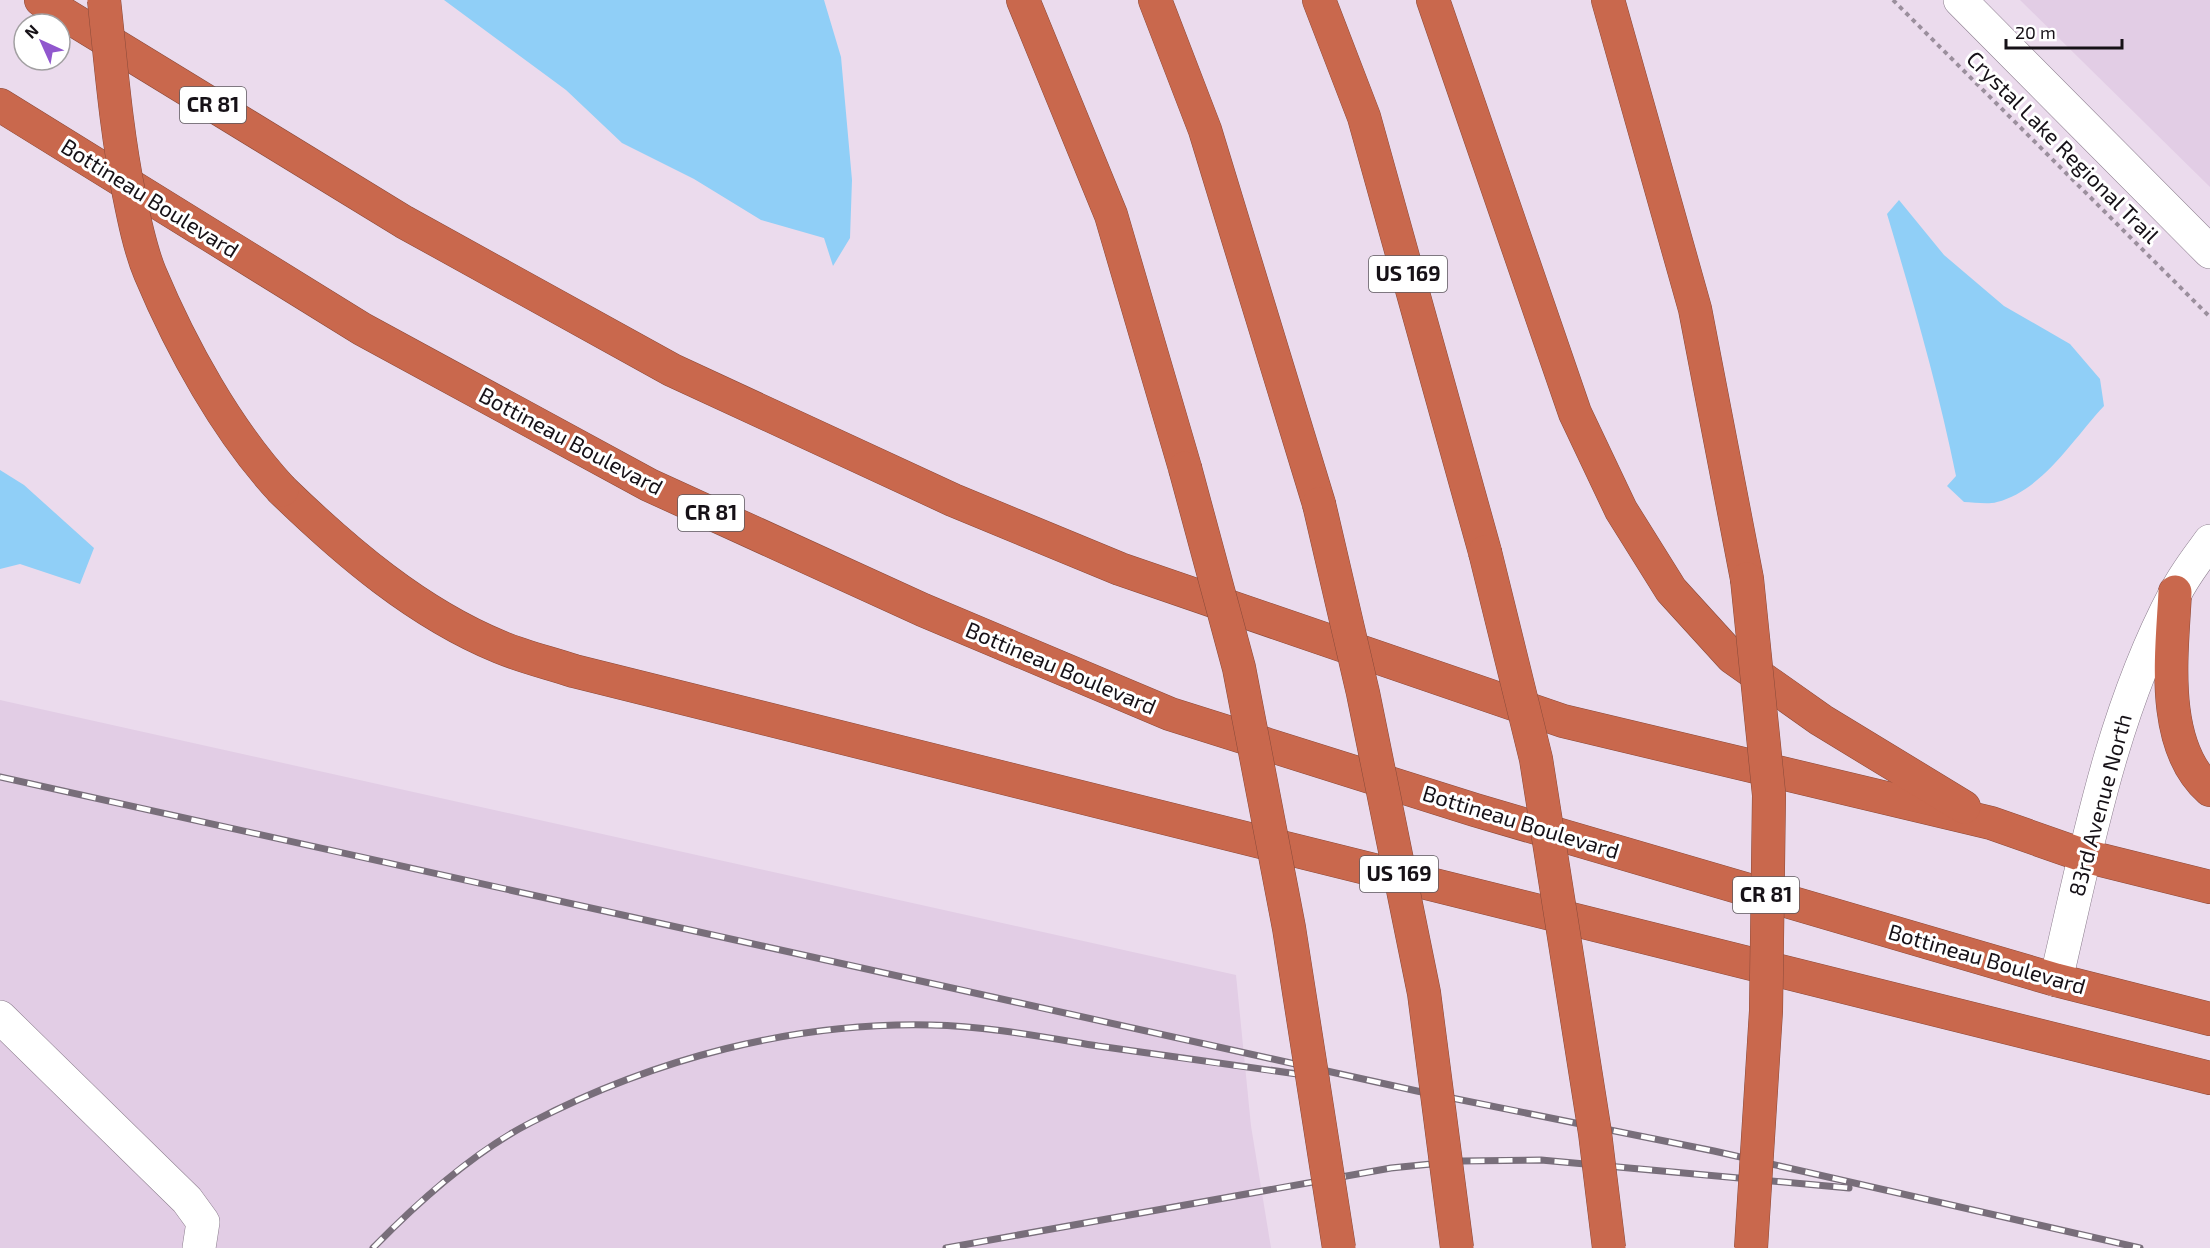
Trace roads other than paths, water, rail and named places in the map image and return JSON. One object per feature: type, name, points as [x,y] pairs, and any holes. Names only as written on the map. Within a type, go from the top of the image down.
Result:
[{"type":"highway","name":"CR 81","points":[[41,0],[404,222],[672,370],[953,500],[1120,569],[1563,721],[1991,823],[2085,856],[2210,887]]},
{"type":"highway","points":[[104,0],[129,194],[149,271],[189,353],[228,420],[261,468],[335,542],[418,603],[499,647],[574,671],[2210,1078]]},
{"type":"highway","points":[[1023,0],[1111,215],[1185,468],[1242,679],[1290,928],[1339,1248]]},
{"type":"highway","name":"US 169","points":[[1155,0],[1205,130],[1319,504],[1363,693],[1424,993],[1457,1248]]},
{"type":"highway","name":"US 169","points":[[1319,0],[1364,117],[1485,552],[1536,759],[1595,1133],[1609,1248]]},
{"type":"highway","points":[[1433,0],[1575,413],[1621,510],[1671,590],[1732,657],[1821,720],[1991,823]]},
{"type":"highway","points":[[1608,0],[1695,309],[1747,579],[1769,795],[1766,1011],[1752,1248]]},
{"type":"highway","name":"Bottineau Boulevard","points":[[0,105],[362,329],[649,485],[923,610],[1170,714],[1475,810],[2056,980],[2210,1019]]},
{"type":"highway","points":[[2175,592],[2170,685],[2176,727],[2196,778],[2210,790]]},
{"type":"street","points":[[1960,0],[2210,252]]},
{"type":"street","name":"83rd Avenue North","points":[[2056,980],[2100,786],[2131,690],[2175,592],[2210,541]]},
{"type":"street","points":[[0,1017],[187,1200],[203,1222],[199,1248]]},
{"type":"water","points":[[444,0],[824,0],[841,57],[852,180],[850,238],[833,266],[824,238],[761,220],[694,179],[622,143],[566,90]]},
{"type":"water","points":[[1899,200],[1944,255],[2004,306],[2070,344],[2100,379],[2104,406],[2043,475],[2014,496],[1997,502],[1964,502],[1947,486],[1956,476],[1949,443],[1887,214]]},
{"type":"water","points":[[0,470],[24,485],[94,548],[80,584],[20,564],[0,569]]},
{"type":"railway","points":[[0,777],[1417,1091],[1714,1151],[2140,1248]]},
{"type":"railway","points":[[373,1248],[409,1213],[468,1163],[532,1122],[626,1080],[675,1063],[776,1038],[828,1030],[879,1026],[973,1027],[1326,1078]]},
{"type":"railway","points":[[946,1248],[1391,1168],[1461,1161],[1541,1160],[1849,1188]]}]
